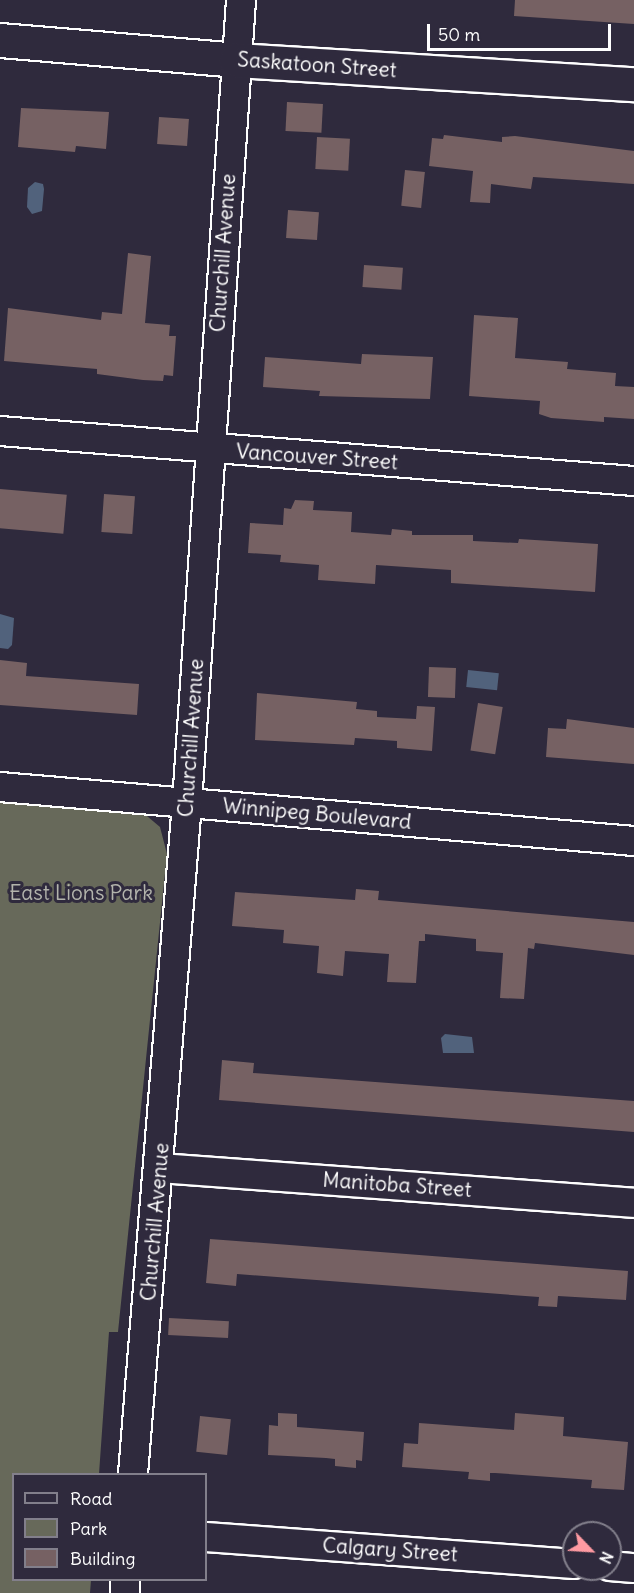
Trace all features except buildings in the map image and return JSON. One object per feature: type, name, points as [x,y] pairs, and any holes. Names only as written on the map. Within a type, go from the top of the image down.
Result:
[{"type":"street","name":"Churchill Avenue","points":[[133,1473],[160,1168],[187,803],[241,0]]},
{"type":"street","name":"Saskatoon Street","points":[[0,40],[236,60],[634,84]]},
{"type":"street","name":"Vancouver Street","points":[[0,431],[634,481]]},
{"type":"street","name":"Winnipeg Boulevard","points":[[0,787],[634,841]]},
{"type":"street","name":"Manitoba Street","points":[[160,1168],[634,1203]]},
{"type":"street","name":"Calgary Street","points":[[207,1537],[562,1563]]},
{"type":"green space","name":"East Lions Park","points":[[0,801],[141,811],[160,827],[167,854],[118,1332],[109,1332],[99,1473],[12,1473],[12,1581],[91,1581],[90,1593],[0,1593]]},
{"type":"water","points":[[35,182],[43,184],[42,211],[32,214],[27,207],[28,188]]},
{"type":"water","points":[[0,614],[14,618],[12,645],[8,649],[0,648]]},
{"type":"water","points":[[468,670],[499,673],[497,690],[466,687]]},
{"type":"water","points":[[445,1034],[472,1037],[474,1053],[443,1053],[441,1038]]}]
